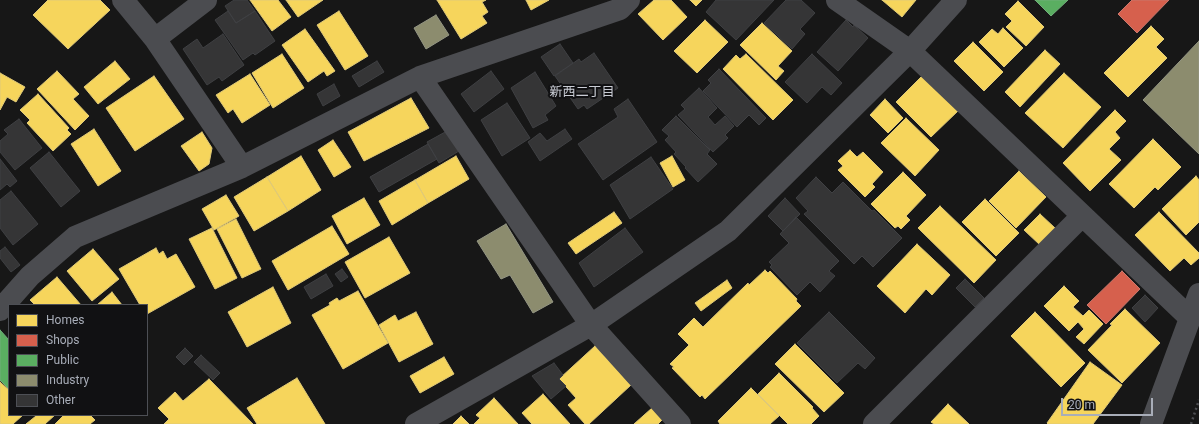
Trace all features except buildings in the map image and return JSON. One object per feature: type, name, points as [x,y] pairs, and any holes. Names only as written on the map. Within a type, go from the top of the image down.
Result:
[{"type":"street","points":[[123,0],[155,39],[242,167]]},
{"type":"street","points":[[155,39],[206,0]]},
{"type":"street","points":[[0,310],[30,276],[75,237],[242,167],[420,76],[620,9],[629,0]]},
{"type":"street","points":[[837,0],[910,51],[1190,318]]},
{"type":"street","points":[[416,424],[591,325],[728,231],[910,51],[956,0]]},
{"type":"street","points":[[420,76],[591,325],[680,424]]},
{"type":"street","points":[[874,424],[1082,216]]},
{"type":"street","points":[[1151,424],[1199,294]]},
{"type":"path","points":[[1191,424],[1199,400]]},
{"type":"district","name":"新西二丁目","points":[[582,93]]}]
